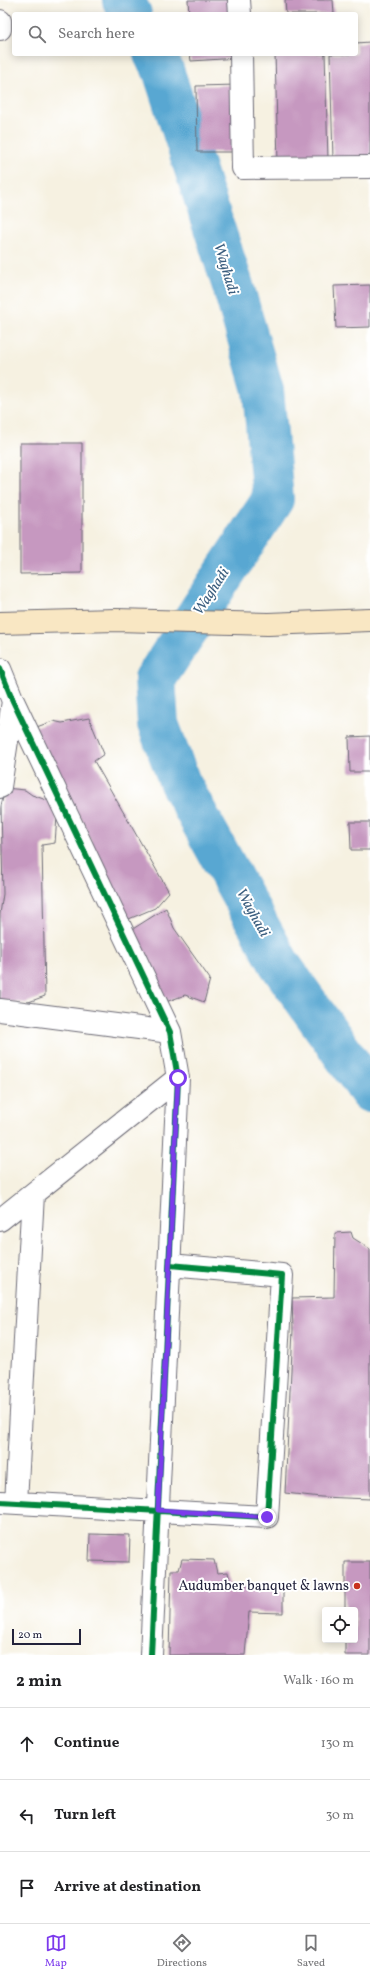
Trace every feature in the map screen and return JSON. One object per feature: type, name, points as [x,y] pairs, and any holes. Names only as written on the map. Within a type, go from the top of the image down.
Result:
[{"type":"street","points":[[239,0],[240,12]]},
{"type":"street","points":[[0,21],[0,30]]},
{"type":"street","points":[[240,56],[243,168],[370,167]]},
{"type":"street","points":[[0,623],[116,620],[268,624],[370,620]]},
{"type":"street","points":[[0,669],[13,701],[170,1032],[178,1078],[151,1655]]},
{"type":"street","points":[[0,787],[13,701]]},
{"type":"street","points":[[0,1010],[170,1032]]},
{"type":"street","points":[[0,1220],[178,1078]]},
{"type":"street","points":[[33,1194],[8,1503],[267,1517],[282,1275],[170,1265]]},
{"type":"building","points":[[188,0],[236,0],[236,12],[189,12]]},
{"type":"building","points":[[285,0],[333,0],[334,12],[286,12]]},
{"type":"building","points":[[370,42],[370,159],[333,159],[330,56],[358,56],[358,43]]},
{"type":"building","points":[[190,56],[238,56],[238,58],[191,61]]},
{"type":"building","points":[[275,56],[325,56],[328,160],[278,162]]},
{"type":"building","points":[[238,85],[238,152],[197,152],[196,86]]},
{"type":"building","points":[[370,285],[370,327],[336,328],[334,286]]},
{"type":"building","points":[[20,443],[82,443],[82,573],[20,574]]},
{"type":"building","points":[[89,718],[104,754],[94,761],[169,892],[155,908],[124,921],[83,823],[39,746],[34,728],[53,721],[62,723]]},
{"type":"building","points":[[370,736],[370,772],[350,772],[349,737]]},
{"type":"building","points":[[5,788],[25,790],[32,795],[58,804],[55,843],[42,845],[45,996],[26,1003],[0,1001],[0,914],[3,894],[1,806]]},
{"type":"building","points":[[350,822],[370,822],[370,850],[351,850]]},
{"type":"building","points":[[166,908],[174,928],[210,979],[204,1002],[185,995],[163,1003],[128,932]]},
{"type":"building","points":[[351,1232],[353,1238],[370,1249],[370,1499],[321,1497],[285,1493],[293,1330],[292,1298],[334,1297],[335,1233]]},
{"type":"building","points":[[90,1534],[130,1535],[129,1562],[89,1561]]},
{"type":"building","points":[[182,1559],[214,1560],[217,1573],[228,1572],[230,1583],[283,1591],[283,1613],[249,1612],[245,1655],[169,1655],[171,1570],[179,1570]]},
{"type":"building","name":"Audumber banquet & lawns","points":[[345,1562],[370,1562],[370,1655],[345,1655],[345,1643],[358,1643],[358,1607],[345,1607]]},
{"type":"waterway","name":"Waghadi","points":[[123,0],[130,12]]},
{"type":"waterway","name":"Waghadi","points":[[155,56],[163,70],[233,286],[263,390],[273,499],[155,679],[158,724],[180,783],[279,963],[370,1092]]},
{"type":"cycle path","points":[[0,669],[13,701],[170,1032],[178,1078],[151,1655]]},
{"type":"cycle path","points":[[0,1502],[267,1517],[282,1275],[170,1265]]},
{"type":"place","name":"Audumber banquet & lawns","points":[[357,1586]]},
{"type":"route","points":[[178,1078],[158,1510],[267,1517]]}]
